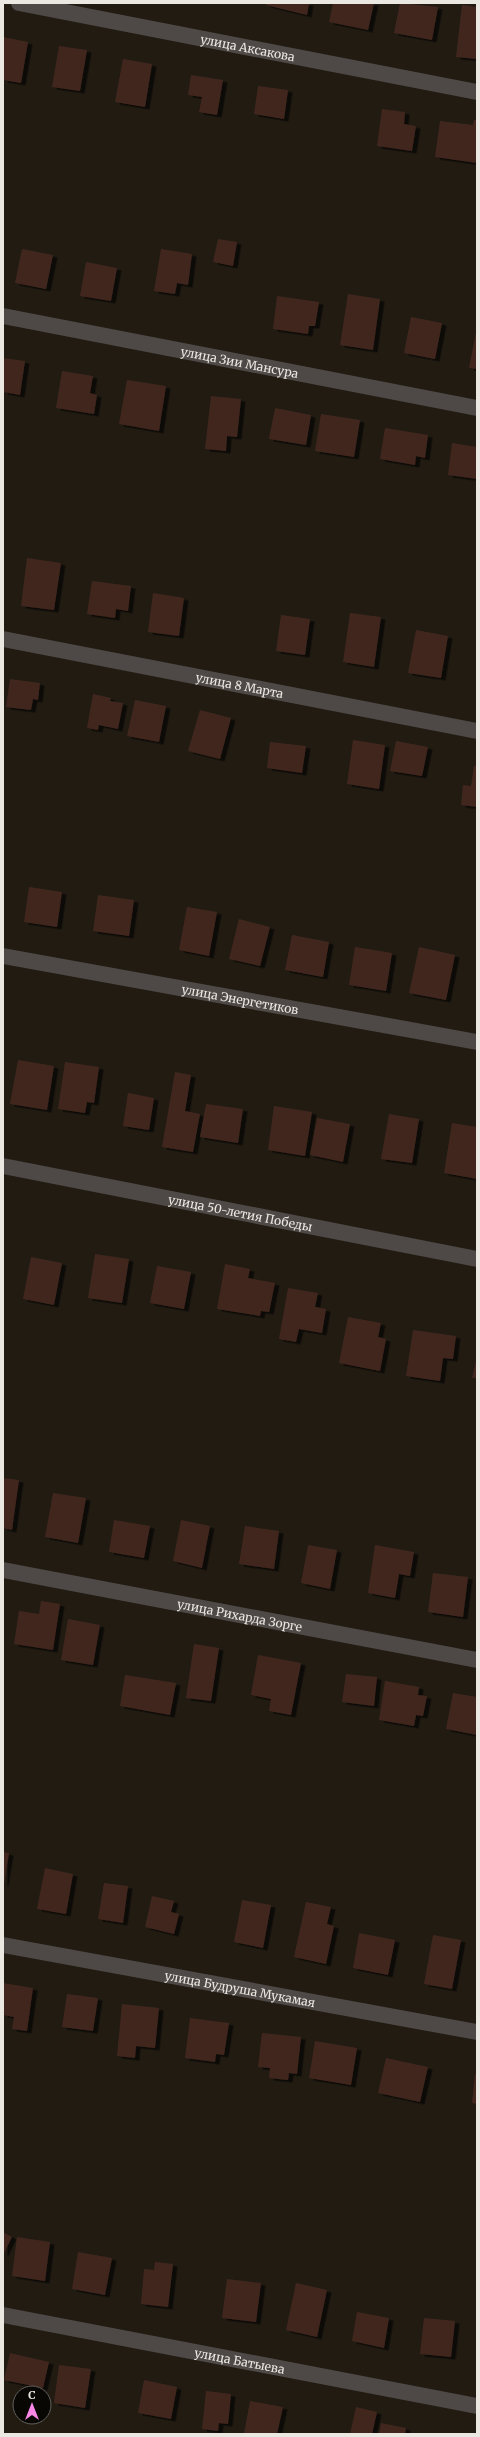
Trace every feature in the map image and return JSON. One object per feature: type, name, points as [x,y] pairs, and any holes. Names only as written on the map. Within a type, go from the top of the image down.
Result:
[{"type":"street","name":"улица Аксакова","points":[[19,3],[477,92]]},
{"type":"street","name":"улица Зии Мансура","points":[[3,316],[477,408]]},
{"type":"street","name":"улица 8 Марта","points":[[3,639],[477,731]]},
{"type":"street","name":"улица Энергетиков","points":[[3,956],[477,1042]]},
{"type":"street","name":"улица 50-летия Победы","points":[[3,1166],[477,1259]]},
{"type":"street","name":"улица Рихарда Зорге","points":[[3,1570],[477,1660]]},
{"type":"street","name":"улица Будруша Мукамая","points":[[3,1945],[477,2032]]},
{"type":"street","name":"улица Батыева","points":[[3,2315],[477,2406]]},
{"type":"building","points":[[267,3],[309,3],[307,15],[266,5]]},
{"type":"building","points":[[333,3],[374,3],[368,30],[329,22]]},
{"type":"building","points":[[400,3],[438,7],[432,40],[394,33]]},
{"type":"building","points":[[462,5],[477,7],[477,59],[456,57]]},
{"type":"building","points":[[3,37],[28,42],[21,83],[3,80]]},
{"type":"building","points":[[59,46],[87,50],[80,91],[52,87]]},
{"type":"building","points":[[123,59],[152,64],[145,107],[115,102]]},
{"type":"building","points":[[191,75],[223,80],[217,115],[199,112],[202,97],[188,95]]},
{"type":"building","points":[[258,86],[288,90],[284,119],[254,114]]},
{"type":"building","points":[[382,109],[405,112],[404,124],[416,126],[412,151],[377,146]]},
{"type":"building","points":[[474,120],[477,120],[477,163],[435,157],[440,121],[473,125]]},
{"type":"building","points":[[218,239],[237,242],[233,266],[213,262]]},
{"type":"building","points":[[22,249],[53,255],[46,289],[15,283]]},
{"type":"building","points":[[161,249],[192,254],[188,285],[177,283],[175,294],[154,291]]},
{"type":"building","points":[[86,262],[117,268],[111,301],[80,296]]},
{"type":"building","points":[[348,294],[380,299],[373,350],[340,345]]},
{"type":"building","points":[[277,296],[319,302],[315,326],[309,326],[308,334],[273,329]]},
{"type":"building","points":[[411,317],[442,323],[435,359],[404,353]]},
{"type":"building","points":[[477,332],[477,369],[469,368]]},
{"type":"building","points":[[3,358],[25,361],[20,395],[3,392]]},
{"type":"building","points":[[62,371],[93,376],[90,393],[97,395],[94,414],[56,408]]},
{"type":"building","points":[[127,380],[166,386],[159,431],[119,424]]},
{"type":"building","points":[[211,396],[241,399],[237,437],[227,436],[226,451],[205,449]]},
{"type":"building","points":[[275,408],[311,415],[306,445],[269,439]]},
{"type":"building","points":[[321,414],[360,420],[354,457],[315,451]]},
{"type":"building","points":[[385,428],[428,435],[425,458],[416,456],[415,465],[380,459]]},
{"type":"building","points":[[452,443],[477,447],[477,479],[448,475]]},
{"type":"building","points":[[27,558],[61,563],[54,610],[21,606]]},
{"type":"building","points":[[92,581],[131,586],[128,611],[116,609],[115,618],[87,614]]},
{"type":"building","points":[[153,593],[184,598],[179,636],[148,632]]},
{"type":"building","points":[[350,613],[381,617],[374,667],[343,662]]},
{"type":"building","points":[[281,615],[310,619],[305,655],[276,651]]},
{"type":"building","points":[[416,630],[448,636],[441,678],[408,673]]},
{"type":"building","points":[[10,679],[40,683],[38,700],[33,699],[31,710],[6,707]]},
{"type":"building","points":[[93,694],[111,698],[110,701],[123,703],[118,729],[99,725],[98,730],[87,728]]},
{"type":"building","points":[[135,700],[166,706],[159,742],[127,736]]},
{"type":"building","points":[[200,710],[231,718],[220,759],[188,751]]},
{"type":"building","points":[[353,740],[385,745],[379,789],[347,784]]},
{"type":"building","points":[[396,741],[428,747],[422,776],[390,771]]},
{"type":"building","points":[[270,742],[306,746],[302,773],[267,768]]},
{"type":"building","points":[[474,766],[477,766],[477,807],[461,805],[463,785],[471,786]]},
{"type":"building","points":[[29,887],[62,892],[57,927],[24,922]]},
{"type":"building","points":[[98,895],[134,900],[129,936],[93,931]]},
{"type":"building","points":[[187,907],[217,912],[209,956],[179,950]]},
{"type":"building","points":[[239,919],[270,927],[260,966],[229,959]]},
{"type":"building","points":[[292,935],[329,942],[323,977],[285,970]]},
{"type":"building","points":[[355,947],[392,953],[386,991],[349,985]]},
{"type":"building","points":[[419,947],[455,955],[446,1000],[409,993]]},
{"type":"building","points":[[18,1060],[54,1066],[47,1110],[10,1104]]},
{"type":"building","points":[[65,1062],[99,1067],[94,1103],[87,1102],[85,1113],[58,1109]]},
{"type":"building","points":[[175,1072],[191,1075],[185,1111],[200,1114],[193,1152],[162,1147]]},
{"type":"building","points":[[128,1093],[154,1098],[149,1130],[123,1126]]},
{"type":"building","points":[[206,1104],[243,1109],[238,1143],[200,1137]]},
{"type":"building","points":[[274,1106],[312,1112],[305,1156],[268,1150]]},
{"type":"building","points":[[389,1114],[419,1119],[412,1163],[381,1159]]},
{"type":"building","points":[[317,1118],[350,1124],[343,1162],[310,1155]]},
{"type":"building","points":[[452,1123],[477,1127],[477,1179],[444,1173]]},
{"type":"building","points":[[95,1254],[129,1259],[122,1303],[88,1298]]},
{"type":"building","points":[[31,1257],[62,1263],[54,1305],[23,1299]]},
{"type":"building","points":[[225,1264],[250,1269],[248,1278],[275,1283],[269,1312],[261,1311],[260,1316],[217,1309]]},
{"type":"building","points":[[157,1266],[191,1272],[184,1309],[150,1303]]},
{"type":"building","points":[[288,1288],[318,1293],[315,1307],[326,1309],[322,1333],[299,1329],[296,1342],[279,1339]]},
{"type":"building","points":[[348,1317],[381,1323],[378,1337],[386,1339],[380,1371],[339,1363]]},
{"type":"building","points":[[413,1330],[456,1336],[453,1359],[443,1358],[440,1381],[406,1376]]},
{"type":"building","points":[[477,1357],[477,1378],[472,1378]]},
{"type":"building","points":[[3,1478],[19,1480],[12,1530],[3,1528]]},
{"type":"building","points":[[53,1493],[86,1498],[78,1543],[45,1537]]},
{"type":"building","points":[[114,1520],[150,1526],[144,1558],[109,1552]]},
{"type":"building","points":[[181,1520],[210,1526],[202,1568],[173,1561]]},
{"type":"building","points":[[245,1526],[279,1531],[274,1569],[239,1564]]},
{"type":"building","points":[[308,1545],[337,1550],[330,1589],[301,1583]]},
{"type":"building","points":[[375,1545],[414,1552],[410,1576],[399,1574],[395,1598],[368,1593]]},
{"type":"building","points":[[433,1573],[468,1577],[463,1617],[428,1612]]},
{"type":"building","points":[[41,1601],[60,1604],[53,1650],[14,1644],[19,1611],[39,1614]]},
{"type":"building","points":[[68,1619],[100,1625],[93,1665],[61,1660]]},
{"type":"building","points":[[194,1644],[219,1648],[211,1701],[186,1698]]},
{"type":"building","points":[[258,1655],[301,1663],[291,1715],[269,1711],[271,1699],[251,1695]]},
{"type":"building","points":[[346,1674],[377,1677],[374,1706],[342,1702]]},
{"type":"building","points":[[125,1675],[176,1683],[170,1715],[120,1706]]},
{"type":"building","points":[[385,1681],[419,1687],[418,1695],[427,1696],[423,1716],[416,1715],[414,1726],[379,1720]]},
{"type":"building","points":[[453,1693],[477,1697],[477,1735],[446,1729]]},
{"type":"building","points":[[3,1852],[9,1853],[4,1884],[3,1884]]},
{"type":"building","points":[[45,1868],[73,1874],[66,1914],[37,1909]]},
{"type":"building","points":[[104,1883],[128,1886],[123,1923],[98,1919]]},
{"type":"building","points":[[152,1896],[174,1901],[171,1912],[179,1914],[174,1934],[145,1927]]},
{"type":"building","points":[[242,1900],[271,1905],[263,1948],[234,1942]]},
{"type":"building","points":[[306,1902],[331,1907],[327,1924],[334,1926],[326,1964],[294,1957]]},
{"type":"building","points":[[359,1933],[395,1940],[388,1975],[353,1968]]},
{"type":"building","points":[[433,1935],[461,1940],[452,1989],[424,1984]]},
{"type":"building","points":[[3,1983],[33,1988],[27,2031],[12,2029],[14,2017],[3,2015]]},
{"type":"building","points":[[67,1994],[98,1998],[93,2031],[62,2027]]},
{"type":"building","points":[[122,2004],[159,2008],[155,2048],[136,2046],[135,2058],[117,2056]]},
{"type":"building","points":[[190,2018],[229,2023],[224,2055],[216,2054],[215,2062],[185,2058]]},
{"type":"building","points":[[262,2033],[301,2037],[297,2074],[289,2073],[288,2080],[269,2078],[270,2068],[258,2067]]},
{"type":"building","points":[[315,2041],[357,2048],[351,2085],[309,2078]]},
{"type":"building","points":[[386,2058],[428,2067],[420,2102],[378,2093]]},
{"type":"building","points":[[475,2074],[477,2075],[477,2104],[472,2103]]},
{"type":"building","points":[[3,2232],[12,2237],[3,2255]]},
{"type":"building","points":[[17,2237],[50,2242],[45,2281],[12,2276]]},
{"type":"building","points":[[78,2252],[112,2258],[105,2295],[72,2289]]},
{"type":"building","points":[[155,2262],[173,2264],[168,2307],[141,2304],[144,2269],[154,2270]]},
{"type":"building","points":[[227,2279],[261,2283],[256,2322],[222,2318]]},
{"type":"building","points":[[296,2283],[327,2290],[317,2337],[286,2330]]},
{"type":"building","points":[[357,2312],[389,2318],[384,2348],[352,2341]]},
{"type":"building","points":[[424,2318],[455,2321],[451,2357],[420,2354]]},
{"type":"building","points":[[10,2353],[49,2362],[44,2385],[28,2385],[4,2380]]},
{"type":"building","points":[[59,2365],[91,2369],[85,2408],[54,2403]]},
{"type":"building","points":[[144,2380],[177,2387],[171,2419],[138,2413]]},
{"type":"building","points":[[206,2391],[231,2394],[228,2424],[219,2423],[218,2431],[202,2429]]},
{"type":"building","points":[[250,2401],[283,2407],[277,2434],[244,2434]]},
{"type":"building","points":[[356,2407],[377,2412],[372,2434],[350,2434]]},
{"type":"building","points":[[381,2423],[406,2428],[405,2434],[379,2434]]}]
